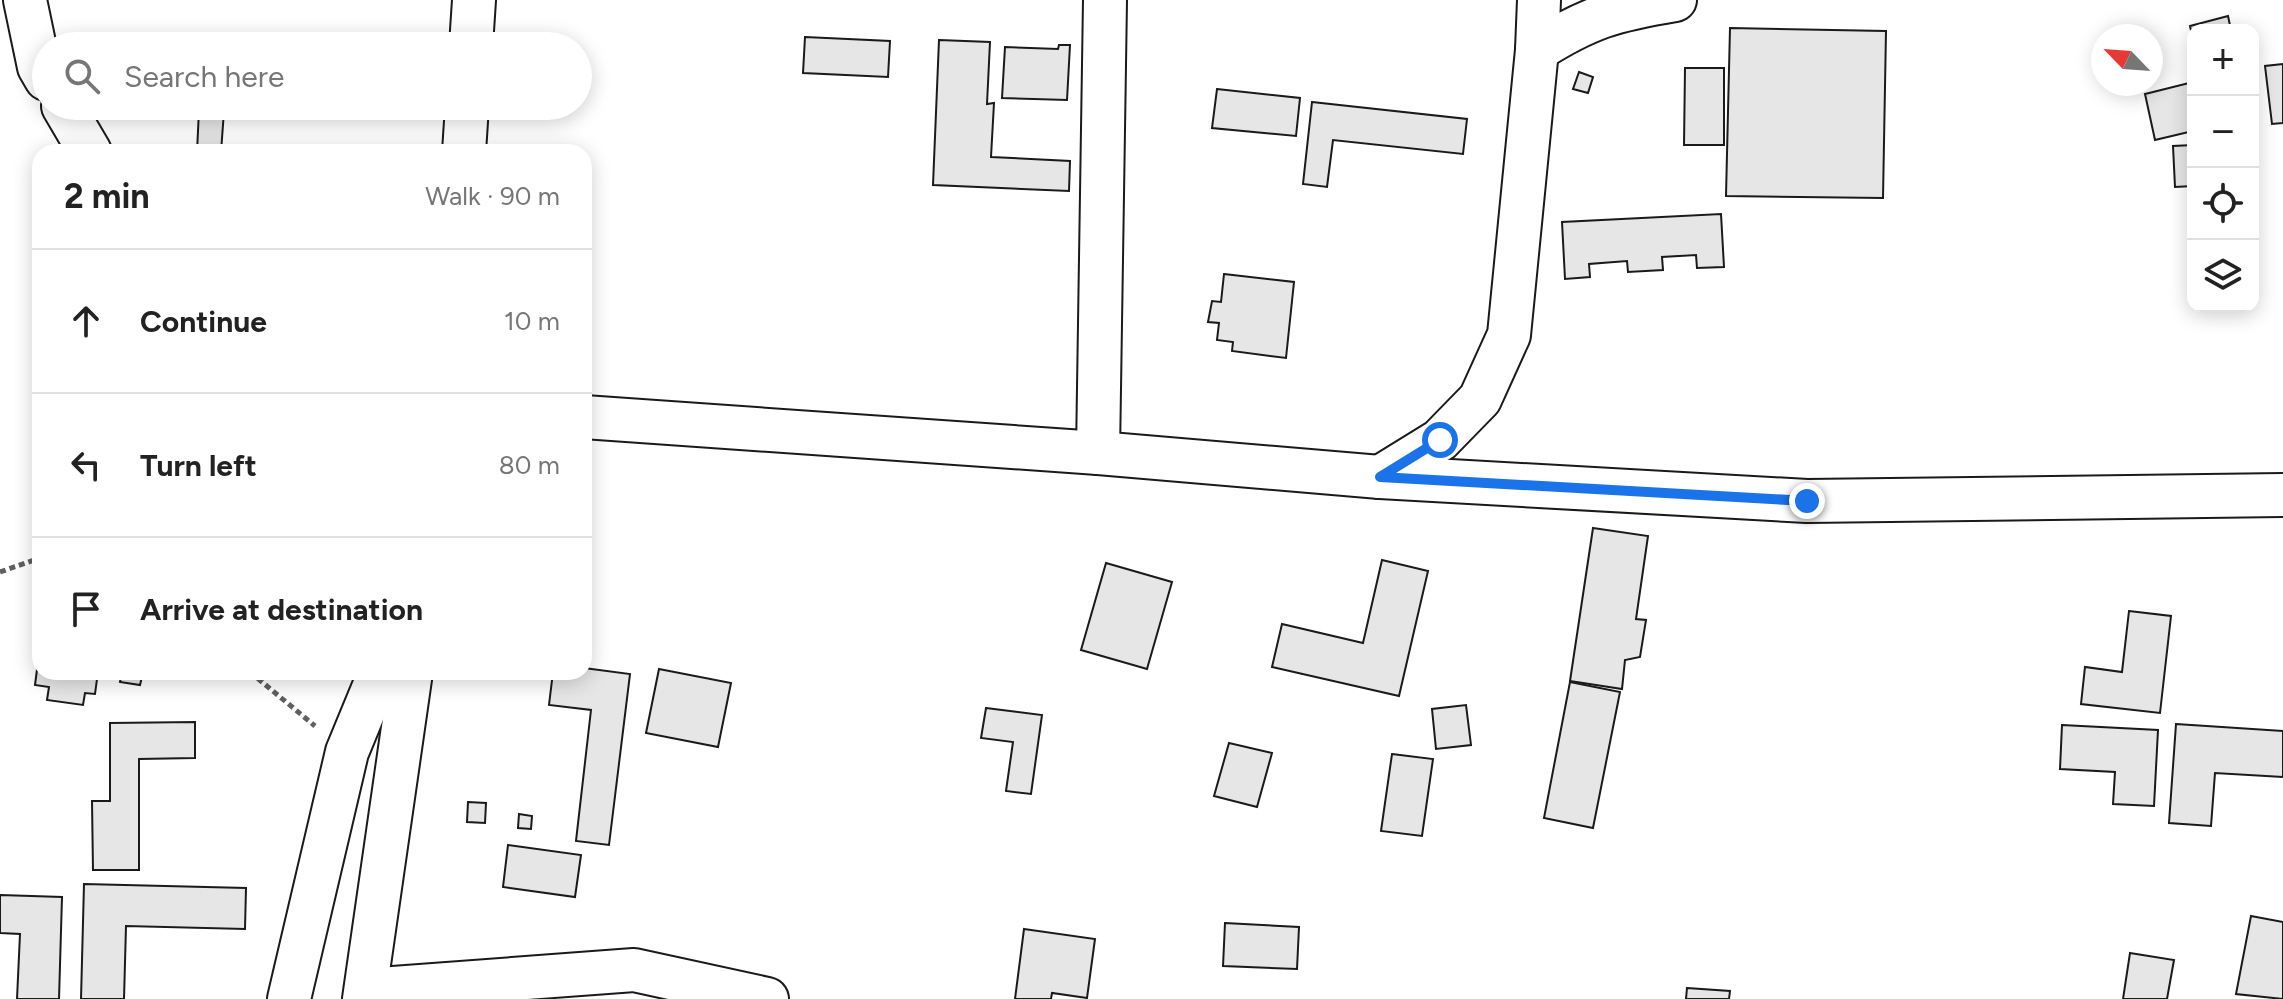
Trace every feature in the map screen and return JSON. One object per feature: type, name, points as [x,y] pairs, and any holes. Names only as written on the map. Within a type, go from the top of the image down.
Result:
[{"type":"street","points":[[0,16],[10,0]]},
{"type":"street","points":[[25,0],[32,34]]},
{"type":"street","points":[[472,32],[474,0]]},
{"type":"street","points":[[1098,453],[1105,0]]},
{"type":"street","points":[[1380,477],[1440,440],[1480,399],[1509,335],[1537,50],[1539,0]]},
{"type":"street","points":[[1537,50],[1567,31],[1614,10],[1675,0]]},
{"type":"street","points":[[71,120],[85,144]]},
{"type":"street","points":[[465,144],[466,120]]},
{"type":"street","points":[[592,418],[1098,453],[1380,477],[1807,501],[2283,495]]},
{"type":"street","points":[[289,999],[347,752],[377,680]]},
{"type":"street","points":[[410,680],[365,994],[634,970],[767,999]]},
{"type":"path","points":[[0,572],[32,561]]},
{"type":"path","points":[[260,680],[347,752]]},
{"type":"building","points":[[2228,16],[2230,24],[2198,24]]},
{"type":"building","points":[[1730,28],[1886,31],[1883,198],[1726,196]]},
{"type":"building","points":[[805,37],[890,41],[888,77],[803,73]]},
{"type":"building","points":[[939,40],[990,42],[987,104],[994,103],[991,157],[1070,161],[1069,191],[933,185]]},
{"type":"building","points":[[1059,45],[1070,45],[1067,100],[1002,98],[1005,47],[1058,49]]},
{"type":"building","points":[[2283,64],[2283,123],[2272,124],[2265,66]]},
{"type":"building","points":[[1685,68],[1724,68],[1724,145],[1684,145]]},
{"type":"building","points":[[1579,72],[1593,77],[1588,93],[1573,89]]},
{"type":"building","points":[[2187,84],[2187,132],[2155,140],[2145,96],[2163,96],[2163,90]]},
{"type":"building","points":[[1217,89],[1300,98],[1296,136],[1212,128]]},
{"type":"building","points":[[1312,102],[1467,119],[1463,154],[1333,140],[1327,187],[1303,184]]},
{"type":"building","points":[[199,120],[223,120],[222,144],[197,144]]},
{"type":"building","points":[[2187,145],[2187,186],[2175,187],[2173,146]]},
{"type":"building","points":[[1721,214],[1724,267],[1697,268],[1696,255],[1662,257],[1663,270],[1628,272],[1627,261],[1589,264],[1590,277],[1565,279],[1562,222]]},
{"type":"building","points":[[1224,274],[1294,282],[1286,358],[1232,351],[1233,342],[1217,340],[1219,323],[1208,322],[1212,301],[1221,302]]},
{"type":"building","points":[[1593,528],[1648,536],[1636,619],[1646,620],[1640,657],[1625,660],[1622,689],[1570,681]]},
{"type":"building","points":[[1382,560],[1428,571],[1399,696],[1272,667],[1282,624],[1363,643]]},
{"type":"building","points":[[1106,563],[1172,582],[1147,669],[1081,650]]},
{"type":"building","points":[[2129,611],[2171,616],[2160,713],[2081,704],[2085,667],[2122,672]]},
{"type":"building","points":[[592,669],[630,674],[609,845],[576,841],[591,710],[549,705],[552,680],[592,680]]},
{"type":"building","points":[[659,669],[731,683],[718,747],[646,733]]},
{"type":"building","points":[[36,680],[97,680],[95,694],[85,693],[83,705],[47,700],[49,687],[35,685]]},
{"type":"building","points":[[120,680],[141,680],[140,685]]},
{"type":"building","points":[[1570,682],[1620,692],[1593,828],[1544,818]]},
{"type":"building","points":[[1466,705],[1471,745],[1436,749],[1432,709]]},
{"type":"building","points":[[986,708],[1042,715],[1031,794],[1006,791],[1013,742],[981,738]]},
{"type":"building","points":[[195,722],[195,758],[139,759],[139,870],[93,870],[92,801],[110,801],[110,723]]},
{"type":"building","points":[[2176,724],[2283,731],[2283,777],[2215,773],[2211,826],[2169,823]]},
{"type":"building","points":[[2062,725],[2158,730],[2154,806],[2113,804],[2115,772],[2060,769]]},
{"type":"building","points":[[1229,743],[1272,753],[1257,807],[1214,796]]},
{"type":"building","points":[[1392,754],[1433,759],[1422,836],[1381,831]]},
{"type":"building","points":[[468,802],[486,803],[485,823],[467,822]]},
{"type":"building","points":[[519,814],[532,816],[531,829],[518,828]]},
{"type":"building","points":[[508,845],[581,855],[575,897],[503,887]]},
{"type":"building","points":[[84,884],[246,888],[245,929],[126,926],[124,999],[81,999]]},
{"type":"building","points":[[0,895],[62,897],[59,999],[17,999],[20,934],[0,933]]},
{"type":"building","points":[[2251,916],[2283,922],[2283,999],[2236,994]]},
{"type":"building","points":[[1225,923],[1299,927],[1297,969],[1223,966]]},
{"type":"building","points":[[1024,929],[1095,939],[1087,998],[1052,993],[1051,999],[1015,999]]},
{"type":"building","points":[[2130,953],[2174,960],[2167,999],[2123,999]]},
{"type":"building","points":[[1687,988],[1730,991],[1729,999],[1686,999]]},
{"type":"route","points":[[1440,440],[1380,477],[1807,501]]}]
